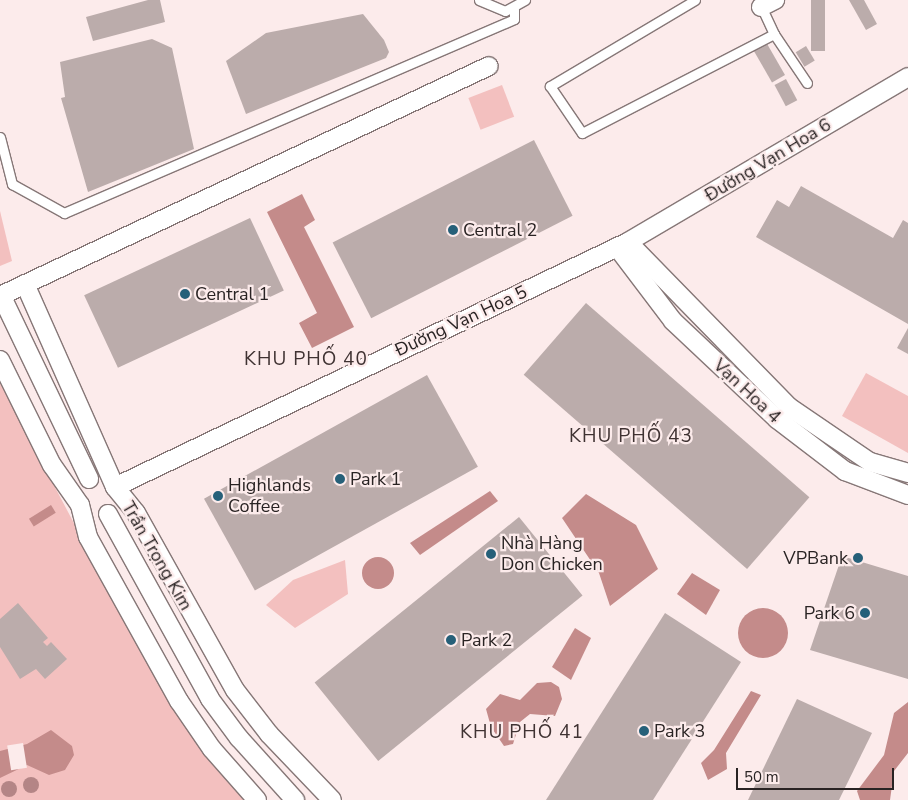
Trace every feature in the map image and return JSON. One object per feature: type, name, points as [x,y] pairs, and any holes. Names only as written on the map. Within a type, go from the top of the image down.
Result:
[{"type":"street","points":[[89,479],[1,296],[489,66]]},
{"type":"street","name":"Đường Vạn Hoa 6","points":[[623,244],[908,77]]},
{"type":"street","name":"Vạn Hoa 4","points":[[623,244],[789,407],[870,462],[908,473]]},
{"type":"street","name":"Vạn Hoa 4","points":[[623,244],[673,320],[776,420],[845,471],[908,495]]},
{"type":"street","name":"Đường Vạn Hoa 5","points":[[115,487],[623,244]]},
{"type":"street","name":"Trần Trọng Kim","points":[[25,284],[115,487],[136,513],[235,690],[268,734],[332,800]]},
{"type":"street","points":[[0,360],[52,465],[80,506],[89,515],[108,514],[116,505],[115,487],[101,477],[89,479],[80,488],[80,506],[88,537],[179,701],[212,749],[257,800]]},
{"type":"street","name":"Trần Trọng Kim","points":[[108,514],[210,699],[238,738],[295,800]]},
{"type":"lane","points":[[479,0],[495,10],[514,9],[525,0]]},
{"type":"lane","points":[[695,0],[550,86],[582,133],[774,34]]},
{"type":"lane","points":[[764,2],[774,34],[807,83]]},
{"type":"lane","points":[[0,137],[12,184],[64,213],[514,19],[514,9]]},
{"type":"shaded area","points":[[502,85],[514,117],[481,130],[468,98]]},
{"type":"shaded area","points":[[302,194],[315,220],[304,227],[354,327],[312,348],[299,323],[317,313],[267,212]]},
{"type":"shaded area","points":[[0,211],[12,261],[0,266]]},
{"type":"shaded area","points":[[866,373],[908,396],[908,453],[842,416]]},
{"type":"shaded area","points":[[0,383],[163,692],[194,739],[246,800],[0,800]]},
{"type":"shaded area","points":[[490,491],[498,501],[420,555],[410,543]]},
{"type":"shaded area","points":[[586,494],[636,525],[658,569],[610,606],[599,573],[562,518]]},
{"type":"shaded area","points":[[51,505],[56,513],[34,526],[29,519]]},
{"type":"shaded area","points":[[378,557],[390,561],[394,573],[390,585],[378,589],[366,585],[362,573],[366,561]]},
{"type":"shaded area","points":[[345,560],[348,594],[295,628],[266,605],[293,580]]},
{"type":"shaded area","points":[[692,573],[720,590],[706,615],[677,594]]},
{"type":"shaded area","points":[[763,608],[772,610],[783,619],[788,633],[786,642],[777,653],[763,658],[754,656],[743,647],[738,633],[740,624],[749,613]]},
{"type":"shaded area","points":[[575,628],[591,638],[571,680],[552,667]]},
{"type":"shaded area","points":[[551,682],[559,687],[562,699],[555,716],[530,714],[520,722],[513,744],[504,746],[491,727],[486,709],[500,694],[520,700],[537,683]]},
{"type":"shaded area","points":[[751,691],[761,695],[726,753],[727,769],[708,780],[701,763],[714,750]]},
{"type":"shaded area","points":[[908,702],[908,753],[894,771],[890,800],[860,800],[857,791],[884,755],[894,713]]},
{"type":"shaded area","points":[[51,730],[72,746],[74,755],[65,770],[49,775],[27,765],[0,778],[0,751],[27,744]]},
{"type":"pier","points":[[23,743],[27,768],[11,770],[7,746]]},
{"type":"building","points":[[148,0],[160,0],[165,22],[93,41],[86,17]]},
{"type":"building","points":[[811,0],[825,0],[825,51],[811,51]]},
{"type":"building","points":[[849,0],[864,0],[877,24],[866,30]]},
{"type":"building","points":[[363,14],[384,40],[389,52],[386,58],[246,114],[226,61],[266,33]]},
{"type":"building","points":[[152,39],[172,48],[194,149],[88,192],[61,98],[65,97],[60,62]]},
{"type":"building","points":[[766,42],[785,75],[772,82],[753,50]]},
{"type":"building","points":[[806,46],[815,61],[804,67],[796,52]]},
{"type":"building","points":[[786,79],[797,100],[786,106],[775,85]]},
{"type":"building","name":"Central 2","points":[[534,140],[573,216],[371,318],[333,243]]},
{"type":"building","points":[[801,186],[893,238],[903,220],[908,223],[908,324],[756,237],[777,200],[789,207]]},
{"type":"building","name":"Central 1","points":[[250,218],[284,291],[118,368],[84,295]]},
{"type":"building","points":[[586,303],[809,497],[747,569],[524,375]]},
{"type":"building","points":[[908,328],[908,354],[897,348]]},
{"type":"building","name":"Park 1","points":[[427,375],[478,467],[255,590],[204,499]]},
{"type":"building","name":"Park 2","points":[[519,517],[583,595],[378,761],[315,683]]},
{"type":"building","name":"Park 6","points":[[842,556],[908,576],[908,679],[810,650]]},
{"type":"building","points":[[18,603],[48,638],[43,642],[47,646],[51,642],[67,659],[45,679],[36,669],[20,679],[0,647],[0,619]]},
{"type":"building","name":"Park 3","points":[[665,613],[741,662],[653,800],[546,800]]},
{"type":"building","points":[[797,699],[872,733],[839,800],[748,800]]},
{"type":"place","name":"Central 2","points":[[453,230]]},
{"type":"place","name":"Central 1","points":[[185,294]]},
{"type":"place","name":"Park 1","points":[[340,479]]},
{"type":"place","name":"Highlands Coffee","points":[[218,496]]},
{"type":"place","name":"Nhà Hàng Don Chicken","points":[[491,554]]},
{"type":"place","name":"VPBank","points":[[858,558]]},
{"type":"place","name":"Park 6","points":[[865,613]]},
{"type":"place","name":"Park 2","points":[[451,640]]},
{"type":"place","name":"Park 3","points":[[644,731]]},
{"type":"district","name":"KHU PHỐ 40","points":[[306,360]]},
{"type":"district","name":"KHU PHỐ 43","points":[[631,437]]},
{"type":"district","name":"KHU PHỐ 41","points":[[522,733]]}]
